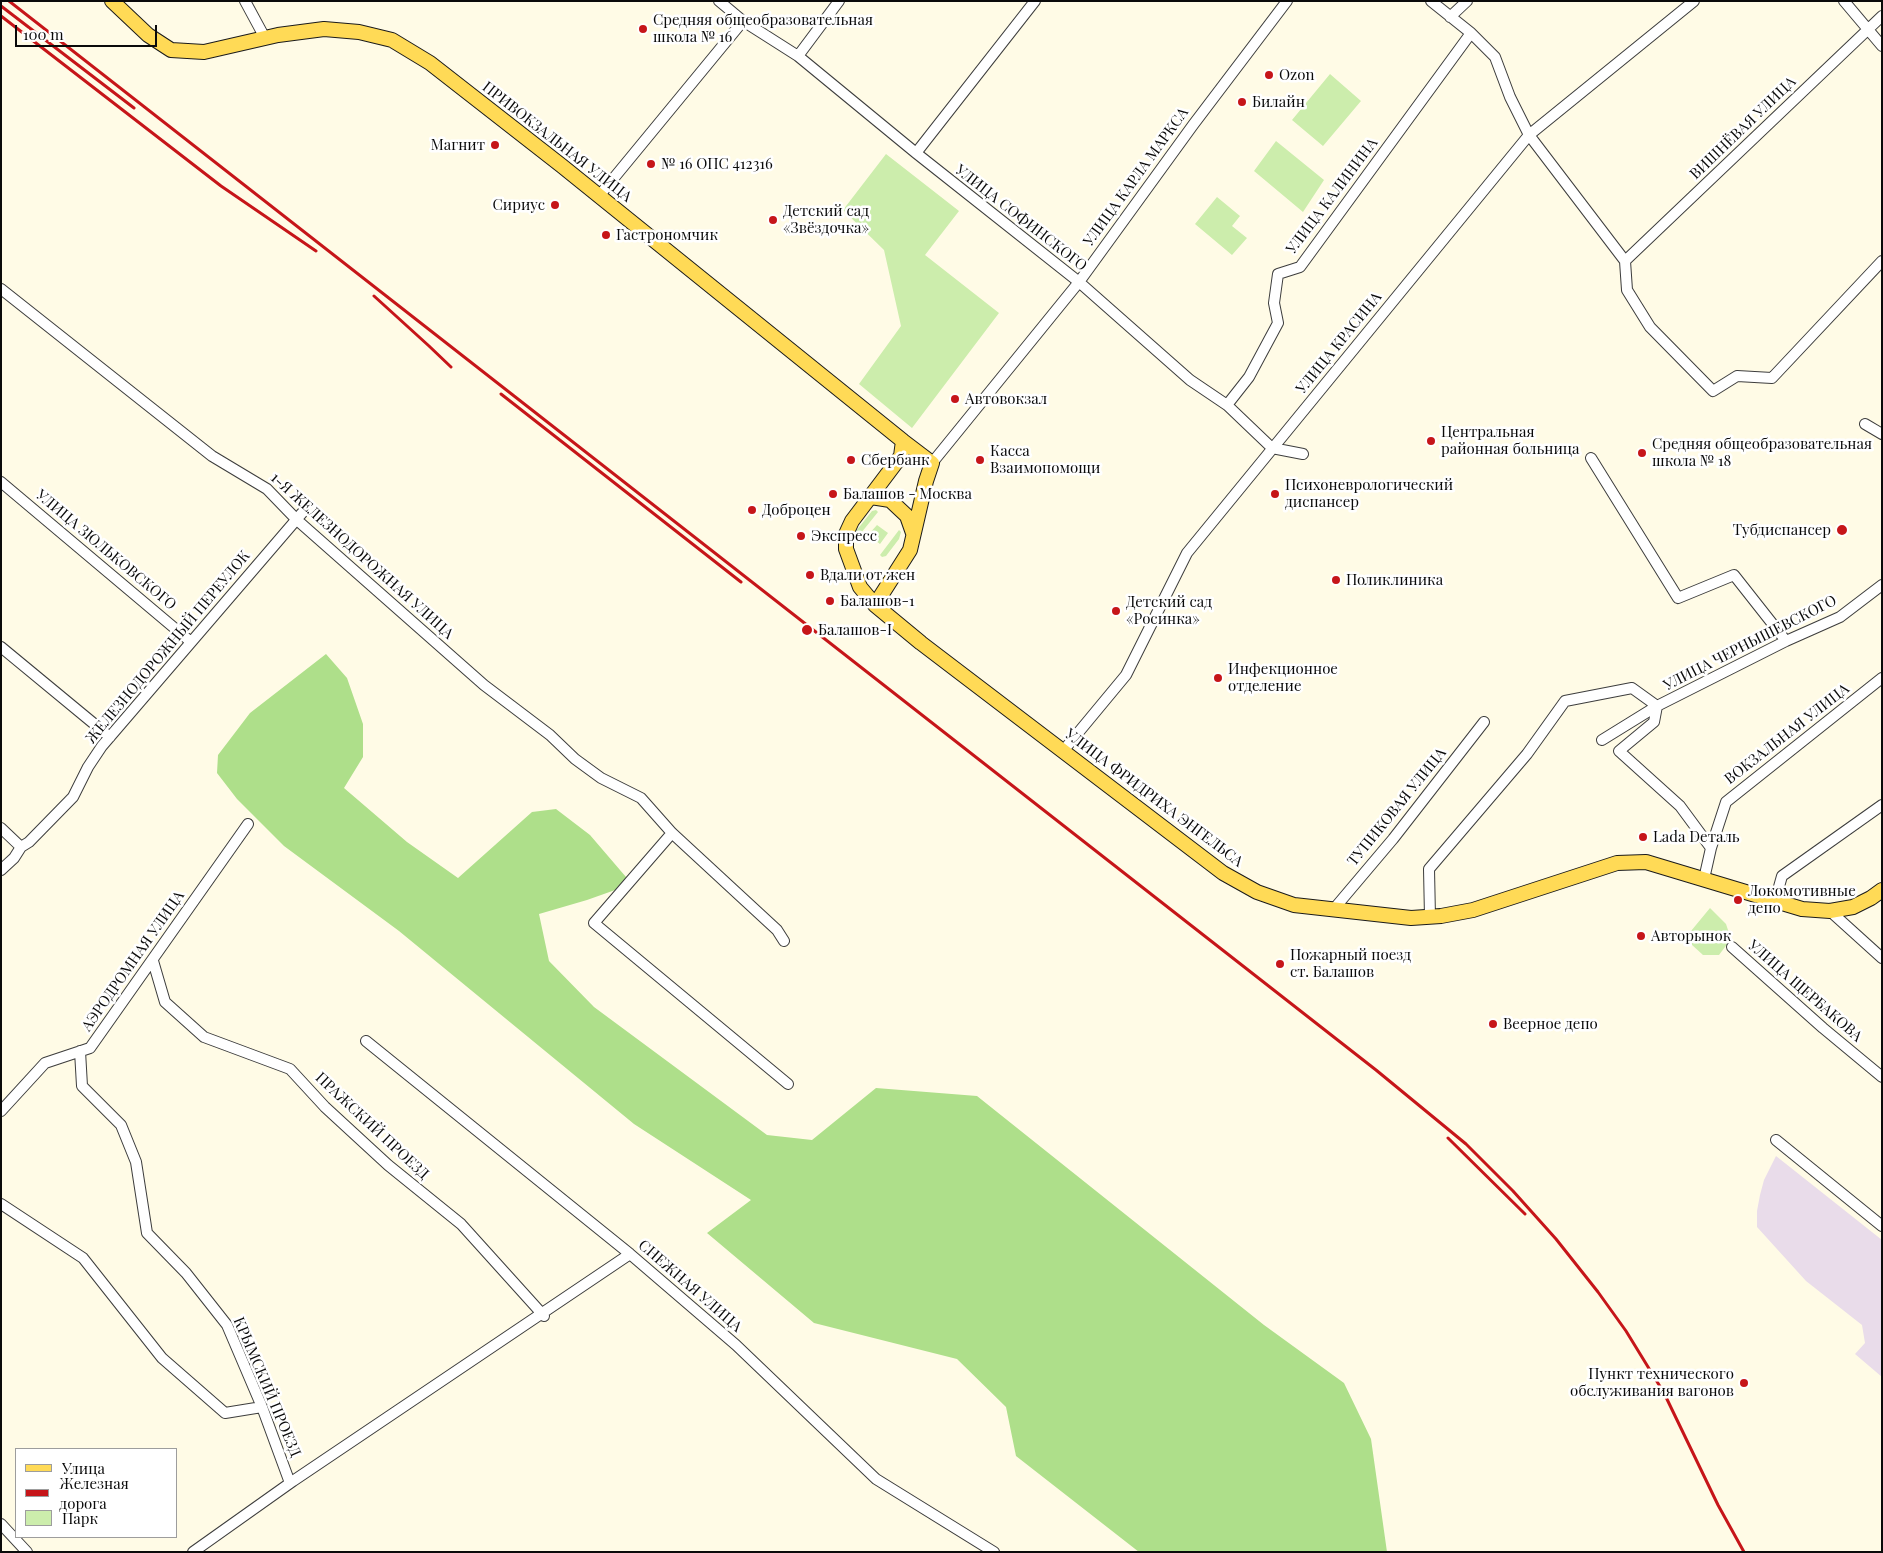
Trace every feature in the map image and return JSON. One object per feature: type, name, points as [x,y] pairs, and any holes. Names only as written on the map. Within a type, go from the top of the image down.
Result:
[{"type":"main road","name":"ПРИВОКЗАЛЬНАЯ УЛИЦА","points":[[112,1],[148,35],[171,50],[204,52],[265,38],[324,29],[359,32],[392,40],[430,63],[932,463]]},
{"type":"main road","name":"УЛИЦА ФРИДРИХА ЭНГЕЛЬСА","points":[[903,441],[901,456],[849,527],[846,534],[846,549],[860,587],[875,605],[921,643],[1223,873],[1257,892],[1294,905],[1411,918],[1430,917],[1473,910],[1617,863],[1646,862],[1802,909],[1830,911],[1853,907],[1872,898],[1882,890]]},
{"type":"main road","points":[[875,605],[910,550],[932,463]]},
{"type":"main road","points":[[871,498],[890,500],[907,516],[914,534]]},
{"type":"street","points":[[245,1],[265,38]]},
{"type":"street","name":"УЛИЦА СОФИНСКОГО","points":[[719,1],[743,21],[798,56],[1078,282],[1190,380],[1227,405],[1272,448]]},
{"type":"street","points":[[798,56],[839,1]]},
{"type":"street","points":[[916,153],[1035,1]]},
{"type":"street","name":"УЛИЦА КАРЛА МАРКСА","points":[[932,463],[1078,282],[1287,1]]},
{"type":"street","points":[[1431,1],[1471,33],[1495,57],[1510,97],[1529,135],[1625,262],[1627,290],[1650,327],[1713,391],[1737,376],[1772,378],[1882,261]]},
{"type":"street","points":[[1450,17],[1468,1]]},
{"type":"street","name":"УЛИЦА КРАСИНА","points":[[1063,751],[1126,674],[1187,552],[1529,135],[1694,1]]},
{"type":"street","points":[[1844,1],[1882,46]]},
{"type":"street","name":"ВИШНЁВАЯ УЛИЦА","points":[[1625,262],[1882,16]]},
{"type":"street","points":[[599,196],[743,21]]},
{"type":"street","name":"УЛИЦА КАЛИНИНА","points":[[1227,405],[1249,377],[1278,323],[1274,303],[1278,274],[1300,267],[1471,33]]},
{"type":"street","name":"1-Я ЖЕЛЕЗНОДОРОЖНАЯ УЛИЦА","points":[[2,292],[212,456],[267,489],[484,685],[550,735],[575,759],[601,778],[641,798],[672,833],[776,930],[784,942]]},
{"type":"street","points":[[1864,424],[1882,434]]},
{"type":"street","points":[[1272,448],[1303,454]]},
{"type":"street","points":[[1591,458],[1678,598],[1734,575],[1786,641]]},
{"type":"street","name":"УЛИЦА ЗЮЛЬКОВСКОГО","points":[[1,482],[191,642]]},
{"type":"street","name":"ЖЕЛЕЗНОДОРОЖНЫЙ ПЕРЕУЛОК","points":[[1,870],[14,858],[21,846],[29,842],[73,796],[88,766],[102,746],[299,516]]},
{"type":"street","name":"УЛИЦА ЧЕРНЫШЕВСКОГО","points":[[1430,917],[1429,869],[1527,754],[1565,701],[1632,688],[1657,706],[1786,641],[1840,617],[1882,585]]},
{"type":"street","points":[[1,647],[110,737]]},
{"type":"street","name":"ВОКЗАЛЬНАЯ УЛИЦА","points":[[1704,879],[1711,848],[1726,802],[1882,679]]},
{"type":"street","points":[[1602,740],[1657,706]]},
{"type":"street","points":[[1657,706],[1654,722],[1619,751],[1680,806],[1711,848]]},
{"type":"street","name":"ТУПИКОВАЯ УЛИЦА","points":[[1333,910],[1393,838],[1484,722]]},
{"type":"street","points":[[1775,901],[1782,876],[1882,805]]},
{"type":"street","name":"АЭРОДРОМНАЯ УЛИЦА","points":[[1,1111],[45,1062],[90,1048],[248,824]]},
{"type":"street","points":[[1,828],[21,846]]},
{"type":"street","points":[[672,833],[594,924],[788,1084]]},
{"type":"street","points":[[1830,911],[1882,958]]},
{"type":"street","name":"УЛИЦА ЩЕРБАКОВА","points":[[1732,947],[1823,1028],[1882,1076]]},
{"type":"street","name":"ПРАЖСКИЙ ПРОЕЗД","points":[[152,960],[165,1002],[204,1037],[290,1069],[325,1108],[388,1165],[461,1224],[543,1315]]},
{"type":"street","name":"СНЕЖНАЯ УЛИЦА","points":[[366,1041],[630,1254],[736,1345],[876,1479],[994,1552]]},
{"type":"street","name":"КРЫМСКИЙ ПРОЕЗД","points":[[80,1051],[82,1086],[121,1125],[136,1162],[147,1233],[186,1273],[227,1325],[262,1407],[290,1483]]},
{"type":"street","points":[[1776,1140],[1882,1226]]},
{"type":"street","points":[[1,1204],[83,1258],[162,1358],[225,1414],[262,1407]]},
{"type":"street","points":[[193,1552],[290,1483],[543,1315],[630,1254]]},
{"type":"street","points":[[1,1524],[27,1552]]},
{"type":"shaded area","points":[[1776,1156],[1882,1240],[1882,1377],[1855,1354],[1865,1343],[1862,1325],[1806,1281],[1757,1227],[1757,1211],[1764,1180]]},
{"type":"green space","points":[[1330,74],[1361,101],[1323,146],[1292,120]]},
{"type":"green space","points":[[1276,141],[1324,180],[1303,212],[1254,171]]},
{"type":"green space","points":[[886,154],[959,211],[925,255],[999,313],[912,428],[859,384],[901,326],[884,250],[843,210]]},
{"type":"green space","points":[[1217,197],[1240,216],[1232,226],[1247,238],[1232,255],[1195,224]]},
{"type":"green space","points":[[876,510],[878,512],[857,538],[855,536],[856,531],[872,511]]},
{"type":"green space","points":[[877,525],[888,533],[880,544],[868,535]]},
{"type":"green space","points":[[899,530],[901,532],[899,539],[886,556],[882,557],[880,555]]},
{"type":"green space","points":[[326,654],[347,678],[363,724],[363,757],[344,788],[407,842],[458,878],[532,812],[556,809],[590,835],[632,884],[539,914],[549,961],[594,1007],[767,1135],[812,1140],[876,1088],[977,1096],[1264,1325],[1344,1383],[1371,1439],[1387,1552],[1139,1552],[1016,1456],[1006,1407],[957,1359],[814,1323],[707,1233],[751,1200],[634,1124],[399,931],[284,846],[237,799],[217,773],[218,755],[250,713]]},
{"type":"green space","points":[[1710,908],[1726,924],[1731,939],[1719,955],[1703,955],[1691,944],[1691,931]]},
{"type":"railway","points":[[9,1],[1376,1070],[1466,1144],[1513,1191],[1556,1239],[1626,1331],[1664,1393],[1718,1505],[1744,1552]]},
{"type":"railway","points":[[1,6],[134,108]]},
{"type":"railway","points":[[1,16],[221,186],[316,251]]},
{"type":"railway","points":[[374,296],[451,367]]},
{"type":"railway","points":[[501,394],[741,582]]},
{"type":"railway","points":[[1448,1138],[1525,1214]]},
{"type":"place","name":"Средняя общеобразовательная школа № 16","points":[[643,29]]},
{"type":"place","name":"Ozon","points":[[1269,75]]},
{"type":"place","name":"Билайн","points":[[1242,102]]},
{"type":"place","name":"Магнит","points":[[495,145]]},
{"type":"place","name":"№ 16 ОПС 412316","points":[[651,164]]},
{"type":"place","name":"Сириус","points":[[555,205]]},
{"type":"place","name":"Детский сад «Звёздочка»","points":[[773,220]]},
{"type":"place","name":"Гастрономчик","points":[[606,235]]},
{"type":"place","name":"Автовокзал","points":[[955,399]]},
{"type":"place","name":"Центральная районная больница","points":[[1431,441]]},
{"type":"place","name":"Средняя общеобразовательная школа № 18","points":[[1642,453]]},
{"type":"place","name":"Сбербанк","points":[[851,460]]},
{"type":"place","name":"Касса Взаимопомощи","points":[[980,460]]},
{"type":"place","name":"Балашов - Москва","points":[[833,494]]},
{"type":"place","name":"Психоневрологический диспансер","points":[[1275,494]]},
{"type":"place","name":"Доброцен","points":[[752,510]]},
{"type":"place","name":"Тубдиспансер","points":[[1842,530]]},
{"type":"place","name":"Экспресс","points":[[801,536]]},
{"type":"place","name":"Вдали от жен","points":[[810,575]]},
{"type":"place","name":"Поликлиника","points":[[1336,580]]},
{"type":"place","name":"Балашов-1","points":[[830,601]]},
{"type":"place","name":"Детский сад «Росинка»","points":[[1116,611]]},
{"type":"place","name":"Балашов-I","points":[[807,630]]},
{"type":"place","name":"Инфекционное отделение","points":[[1218,678]]},
{"type":"place","name":"Lada Dеталь","points":[[1643,837]]},
{"type":"place","name":"Локомотивные депо","points":[[1738,900]]},
{"type":"place","name":"Авторынок","points":[[1641,936]]},
{"type":"place","name":"Пожарный поезд ст. Балашов","points":[[1280,964]]},
{"type":"place","name":"Веерное депо","points":[[1493,1024]]},
{"type":"place","name":"Пункт технического обслуживания вагонов","points":[[1744,1383]]}]
